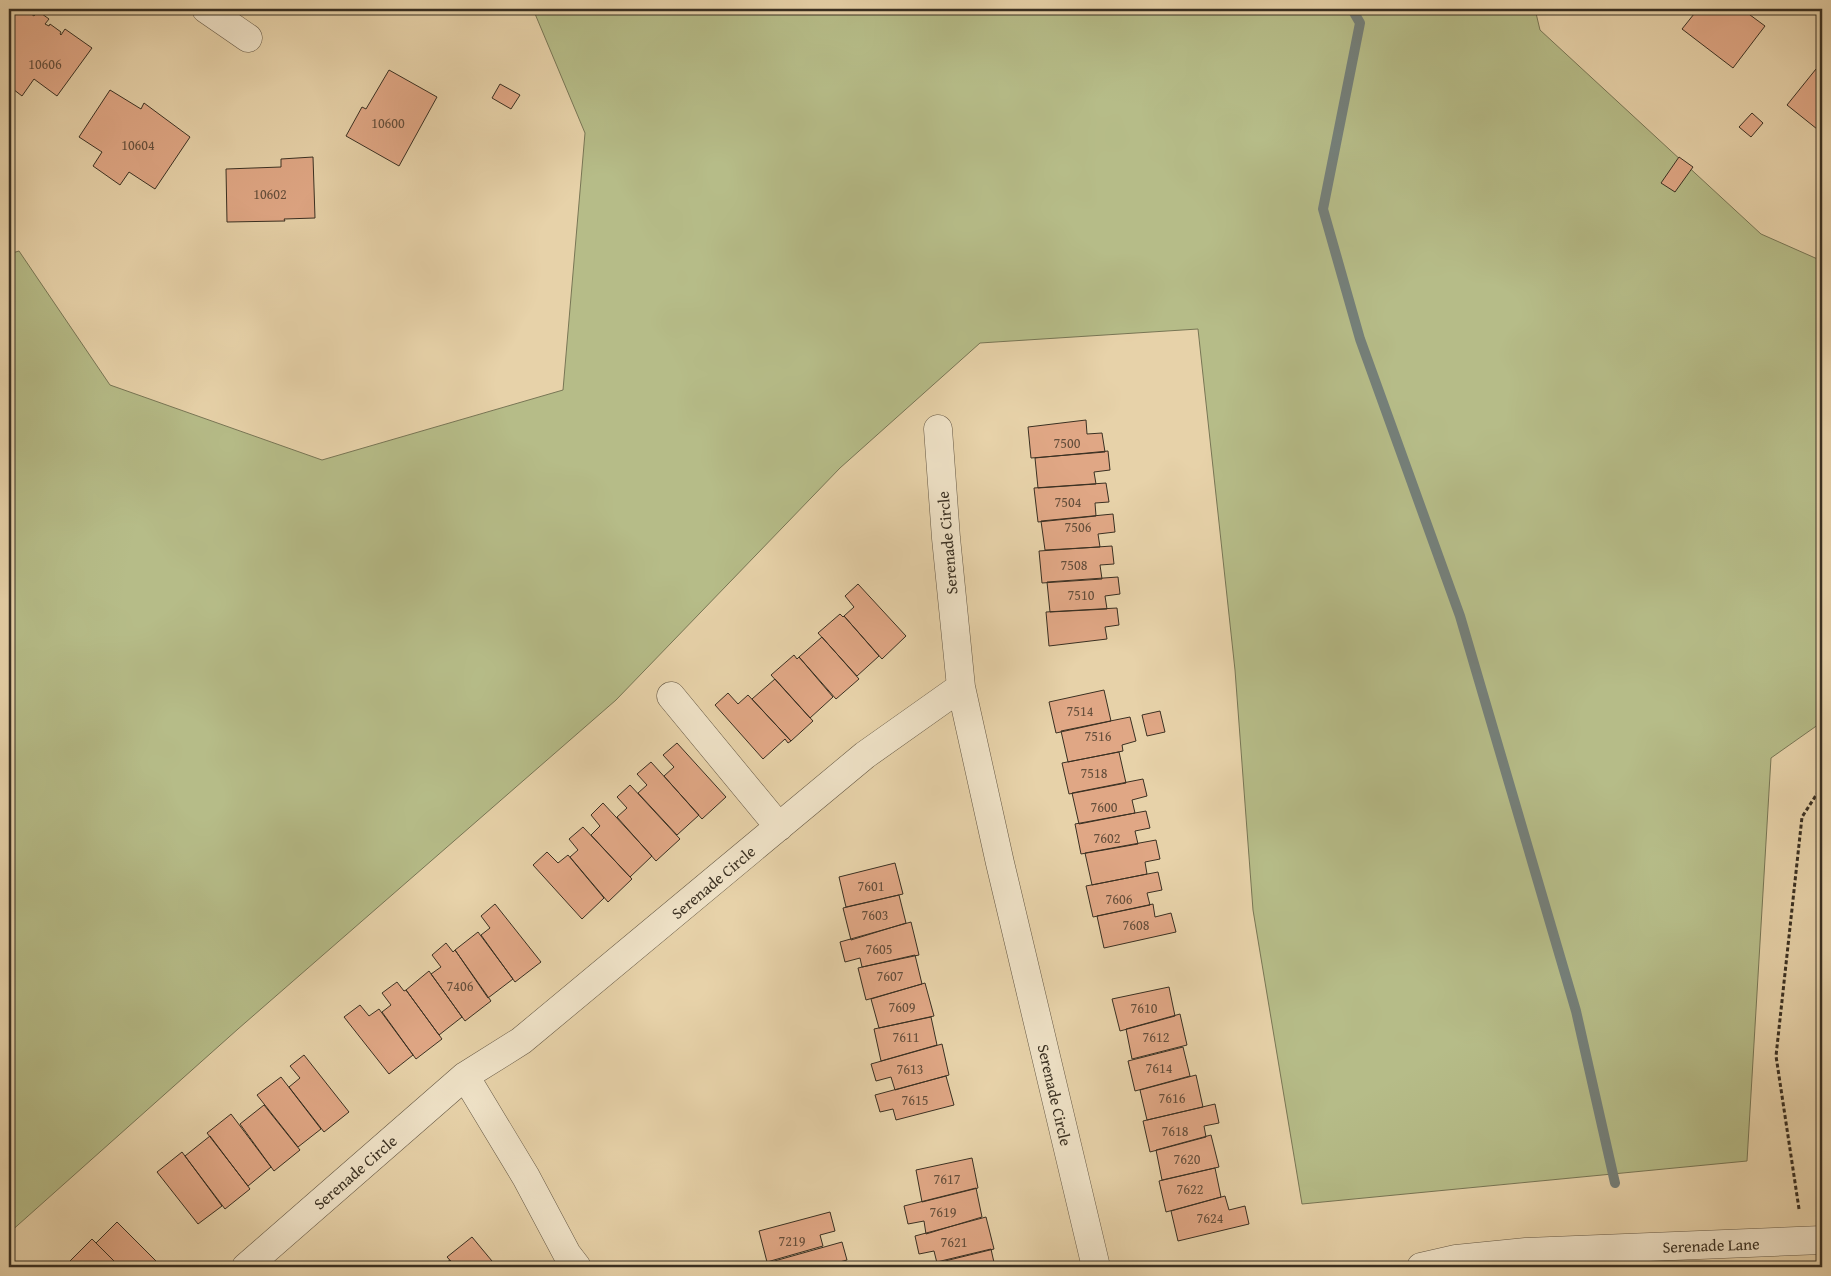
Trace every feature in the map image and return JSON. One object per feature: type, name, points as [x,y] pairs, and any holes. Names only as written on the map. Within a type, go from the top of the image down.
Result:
[{"type":"street","points":[[206,9],[248,38]]},
{"type":"street","name":"Serenade Circle","points":[[938,429],[946,538],[962,688],[1000,863],[1096,1267]]},
{"type":"street","name":"Serenade Circle","points":[[246,1267],[465,1076],[521,1041],[865,755],[962,688]]},
{"type":"street","points":[[670,696],[779,827]]},
{"type":"street","points":[[465,1076],[526,1177],[567,1254],[577,1267]]},
{"type":"street","name":"Serenade Lane","points":[[1421,1267],[1456,1259],[1526,1252],[1813,1240]]},
{"type":"path","points":[[1813,1240],[1776,1056],[1802,817],[1822,786]]},
{"type":"green space","points":[[533,9],[1535,9],[1540,30],[1761,234],[1822,261],[1822,722],[1771,758],[1747,1161],[1302,1204],[1253,910],[1235,670],[1198,329],[980,343],[840,468],[616,700],[238,1029],[9,1233],[9,254],[19,251],[110,385],[322,460],[563,390],[585,133]]},
{"type":"building","points":[[14,9],[24,9],[34,16],[38,11],[49,19],[45,24],[49,26],[50,24],[61,32],[61,35],[65,29],[92,48],[57,96],[34,79],[22,96],[9,86],[9,15]]},
{"type":"building","points":[[1698,9],[1742,9],[1765,26],[1733,68],[1682,29]]},
{"type":"building","points":[[1816,69],[1822,74],[1822,133],[1787,105]]},
{"type":"building","points":[[389,70],[437,97],[399,166],[346,136],[362,107],[366,109]]},
{"type":"building","points":[[500,84],[520,95],[511,109],[492,98]]},
{"type":"building","points":[[110,90],[141,109],[144,103],[190,137],[155,189],[129,172],[120,185],[93,166],[102,152],[79,137]]},
{"type":"building","points":[[1752,113],[1763,123],[1751,137],[1739,127]]},
{"type":"building","points":[[313,157],[315,218],[284,219],[285,221],[227,222],[226,169],[281,167],[281,159]]},
{"type":"building","points":[[1679,157],[1693,167],[1675,192],[1661,183]]},
{"type":"building","points":[[1086,420],[1087,434],[1102,433],[1105,452],[1031,458],[1028,427]]},
{"type":"building","points":[[1108,451],[1110,470],[1094,472],[1096,484],[1038,488],[1035,458]]},
{"type":"building","points":[[1106,483],[1109,502],[1095,503],[1096,516],[1038,522],[1034,488]]},
{"type":"building","points":[[1113,514],[1115,532],[1098,534],[1100,547],[1045,550],[1041,521]]},
{"type":"building","points":[[1112,546],[1114,564],[1100,565],[1102,579],[1042,583],[1039,551]]},
{"type":"building","points":[[1118,577],[1120,594],[1105,596],[1107,609],[1050,612],[1047,582]]},
{"type":"building","points":[[858,584],[906,636],[882,659],[844,616],[854,607],[845,596]]},
{"type":"building","points":[[1117,608],[1119,625],[1105,627],[1107,639],[1049,646],[1046,612]]},
{"type":"building","points":[[840,614],[844,616],[879,656],[857,676],[818,633]]},
{"type":"building","points":[[822,637],[859,679],[836,699],[799,657]]},
{"type":"building","points":[[794,655],[797,659],[799,657],[833,697],[810,718],[771,675]]},
{"type":"building","points":[[775,679],[813,721],[791,741],[752,699]]},
{"type":"building","points":[[1104,690],[1111,721],[1056,733],[1049,702]]},
{"type":"building","points":[[728,693],[738,704],[748,695],[791,741],[788,743],[785,739],[763,759],[715,705]]},
{"type":"building","points":[[1160,711],[1165,732],[1147,736],[1142,715]]},
{"type":"building","points":[[1130,717],[1136,741],[1122,745],[1123,751],[1068,762],[1061,731]]},
{"type":"building","points":[[677,743],[726,797],[702,819],[664,776],[674,767],[663,755]]},
{"type":"building","points":[[1119,752],[1126,783],[1069,794],[1062,763]]},
{"type":"building","points":[[651,762],[699,815],[677,835],[638,793],[647,785],[637,774]]},
{"type":"building","points":[[1143,779],[1147,796],[1132,800],[1135,813],[1079,824],[1072,793]]},
{"type":"building","points":[[630,785],[680,839],[656,861],[617,817],[627,808],[617,797]]},
{"type":"building","points":[[603,803],[652,856],[630,877],[591,835],[600,826],[591,815]]},
{"type":"building","points":[[1146,811],[1150,828],[1135,831],[1138,844],[1081,854],[1075,824]]},
{"type":"building","points":[[583,827],[632,879],[608,902],[570,857],[578,850],[569,839]]},
{"type":"building","points":[[1156,840],[1160,859],[1145,862],[1147,874],[1092,885],[1085,853]]},
{"type":"building","points":[[547,852],[558,863],[568,855],[604,898],[582,919],[533,865]]},
{"type":"building","points":[[895,863],[903,894],[846,907],[839,877]]},
{"type":"building","points":[[1158,872],[1162,890],[1147,893],[1150,905],[1093,917],[1086,886]]},
{"type":"building","points":[[899,895],[906,923],[851,940],[843,908]]},
{"type":"building","points":[[495,904],[541,962],[515,982],[481,935],[490,928],[481,916]]},
{"type":"building","points":[[1153,904],[1155,917],[1171,913],[1176,932],[1104,948],[1097,916]]},
{"type":"building","points":[[911,922],[919,955],[862,967],[860,958],[845,962],[840,942]]},
{"type":"building","points":[[478,932],[513,979],[488,998],[455,950]]},
{"type":"building","points":[[446,943],[453,952],[455,950],[491,1001],[465,1021],[431,974],[441,967],[432,955]]},
{"type":"building","points":[[915,955],[922,984],[866,1000],[858,968]]},
{"type":"building","points":[[429,971],[462,1017],[439,1035],[406,990]]},
{"type":"building","points":[[397,982],[404,991],[406,990],[442,1039],[416,1059],[382,1012],[391,1005],[382,993]]},
{"type":"building","points":[[925,983],[934,1016],[879,1028],[871,999]]},
{"type":"building","points":[[1169,987],[1175,1016],[1120,1031],[1112,999]]},
{"type":"building","points":[[360,1005],[369,1016],[379,1009],[413,1055],[389,1074],[344,1017]]},
{"type":"building","points":[[1180,1014],[1187,1045],[1132,1059],[1126,1029]]},
{"type":"building","points":[[931,1017],[937,1045],[881,1061],[874,1029]]},
{"type":"building","points":[[942,1044],[949,1075],[895,1090],[891,1077],[876,1081],[871,1064]]},
{"type":"building","points":[[1183,1047],[1190,1076],[1135,1091],[1128,1061]]},
{"type":"building","points":[[304,1055],[349,1112],[324,1132],[289,1087],[300,1078],[290,1066]]},
{"type":"building","points":[[1196,1075],[1203,1107],[1147,1120],[1140,1090]]},
{"type":"building","points":[[946,1076],[954,1105],[896,1120],[893,1109],[880,1112],[875,1095]]},
{"type":"building","points":[[281,1077],[321,1129],[298,1147],[257,1095]]},
{"type":"building","points":[[1215,1104],[1219,1123],[1204,1126],[1206,1137],[1150,1152],[1143,1121]]},
{"type":"building","points":[[264,1105],[300,1150],[274,1171],[240,1124]]},
{"type":"building","points":[[231,1114],[271,1167],[248,1186],[207,1133]]},
{"type":"building","points":[[1211,1135],[1219,1167],[1162,1180],[1156,1150]]},
{"type":"building","points":[[210,1136],[250,1189],[225,1209],[185,1156]]},
{"type":"building","points":[[182,1152],[222,1206],[198,1224],[157,1172]]},
{"type":"building","points":[[972,1158],[978,1188],[922,1202],[916,1170]]},
{"type":"building","points":[[1215,1168],[1221,1197],[1166,1212],[1159,1181]]},
{"type":"building","points":[[976,1188],[982,1217],[926,1234],[924,1221],[908,1224],[904,1206]]},
{"type":"building","points":[[1225,1196],[1229,1210],[1245,1206],[1249,1224],[1178,1241],[1171,1211]]},
{"type":"building","points":[[830,1212],[835,1231],[820,1235],[823,1246],[767,1262],[759,1231]]},
{"type":"building","points":[[986,1217],[994,1249],[937,1263],[934,1251],[919,1254],[915,1236]]},
{"type":"building","points":[[117,1222],[157,1262],[152,1267],[120,1267],[96,1243]]},
{"type":"building","points":[[472,1237],[497,1267],[456,1267],[447,1257]]},
{"type":"building","points":[[92,1239],[120,1267],[76,1267],[70,1261]]},
{"type":"building","points":[[842,1242],[847,1260],[832,1264],[832,1267],[773,1267],[771,1262]]},
{"type":"building","points":[[991,1249],[995,1267],[920,1267],[920,1266]]},
{"type":"building","points":[[450,1260],[456,1267],[440,1267]]},
{"type":"waterway","points":[[1352,9],[1360,23],[1323,209],[1360,339],[1460,616],[1576,1011],[1615,1183]]}]
